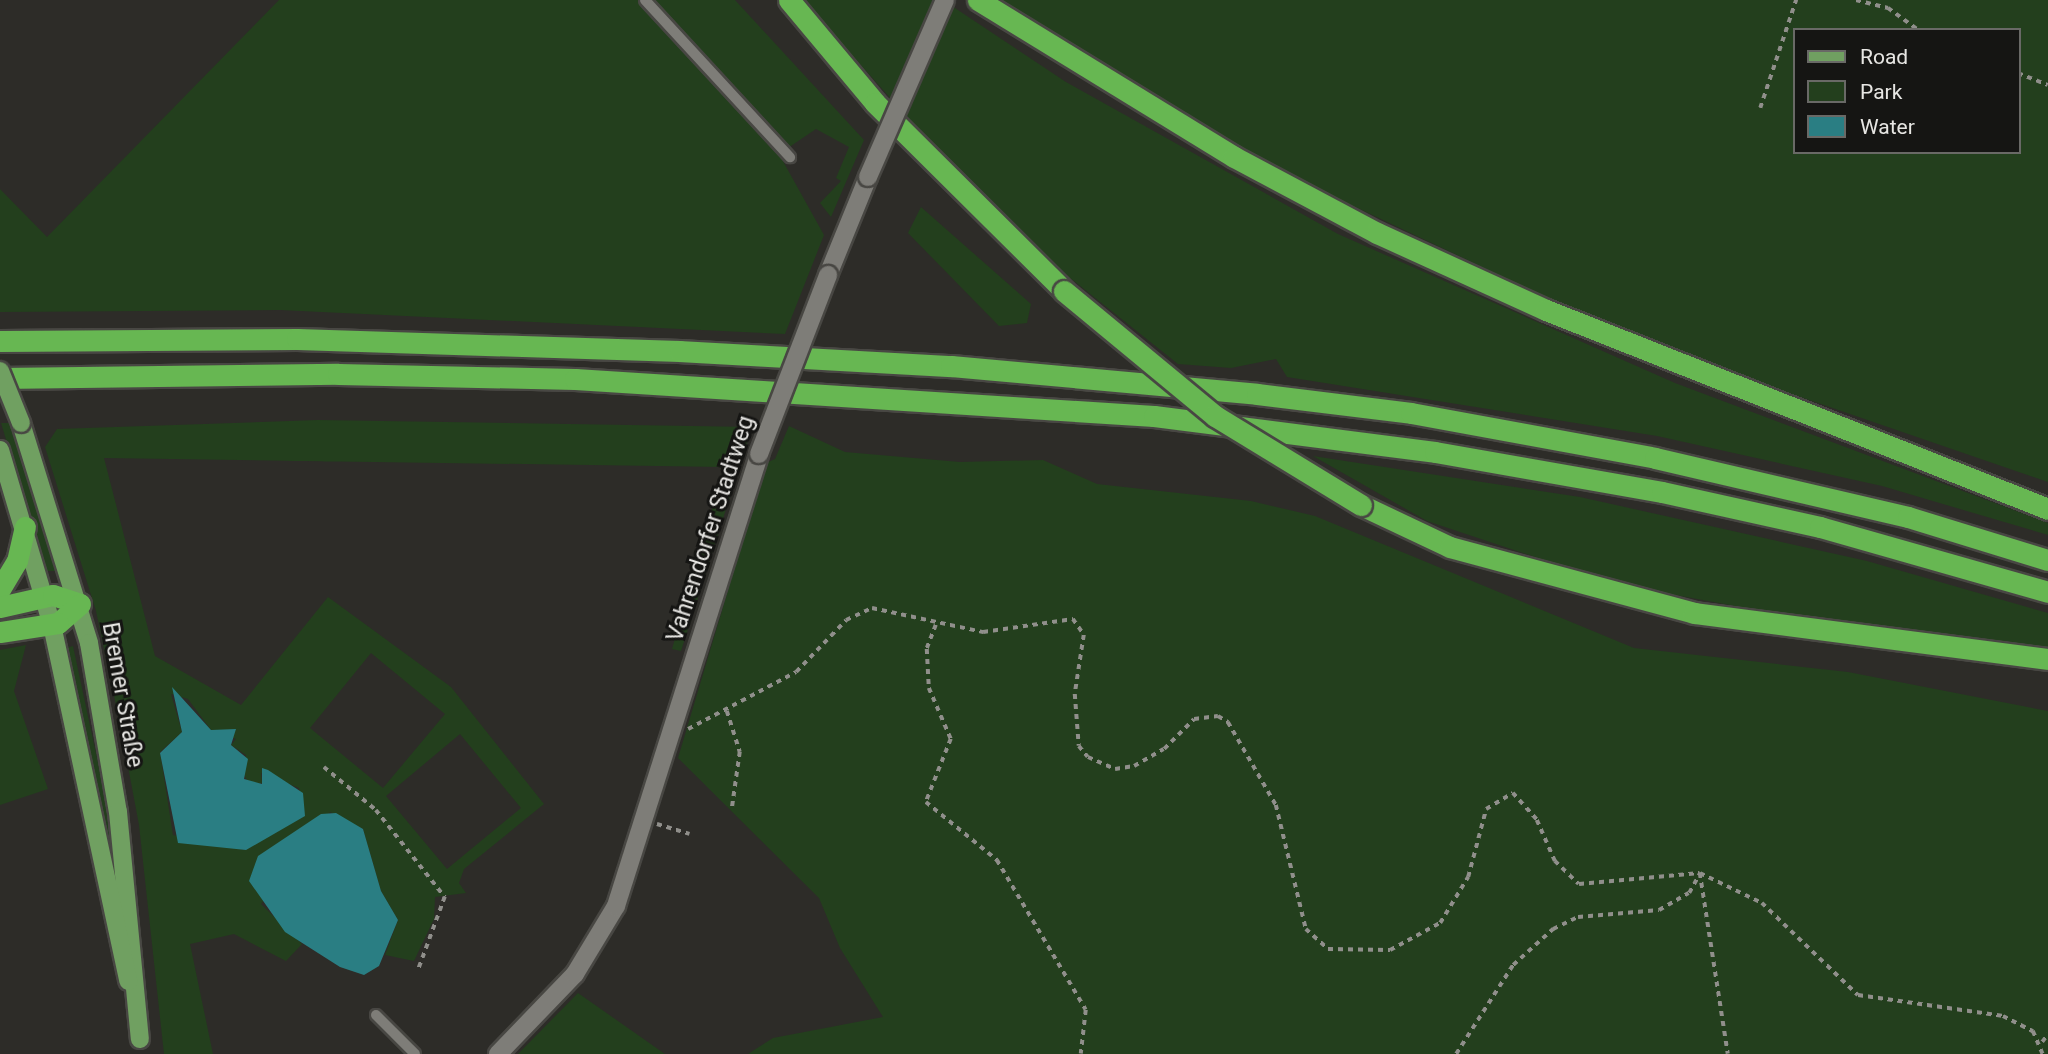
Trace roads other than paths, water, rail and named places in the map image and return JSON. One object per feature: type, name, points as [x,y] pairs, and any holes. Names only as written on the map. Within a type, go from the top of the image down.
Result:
[{"type":"highway","points":[[789,0],[875,103],[1064,291],[1224,422],[1361,505],[1450,547],[1694,613],[2048,659]]},
{"type":"highway","points":[[978,0],[1118,90],[1377,233],[1546,310],[2048,509]]},
{"type":"highway","points":[[0,341],[298,339],[680,351],[951,366],[1257,394],[1424,415],[1655,458],[1908,517],[2048,560]]},
{"type":"highway","points":[[0,378],[338,374],[575,379],[943,398],[1168,418],[1435,452],[1662,492],[1820,527],[2048,592]]},
{"type":"highway","points":[[0,589],[17,561],[25,527]]},
{"type":"highway","points":[[0,607],[63,595],[80,604],[52,625],[0,632]]},
{"type":"main road","name":"Bremer Straße","points":[[0,371],[21,423],[80,604],[118,811],[142,1046]]},
{"type":"main road","name":"Bremer Straße","points":[[0,450],[52,625],[142,1046]]},
{"type":"street","name":"Vahrendorfer Stadtweg","points":[[499,1054],[575,974],[605,930],[627,880],[760,454],[828,275],[945,0]]},
{"type":"lane","points":[[645,0],[790,157]]},
{"type":"lane","points":[[376,1015],[415,1054]]},
{"type":"water","points":[[172,687],[211,730],[236,729],[231,745],[248,759],[244,779],[262,784],[262,768],[268,770],[303,793],[305,816],[246,850],[178,843],[160,753],[182,732]]},
{"type":"water","points":[[336,813],[363,829],[381,891],[398,920],[379,966],[364,975],[340,967],[285,932],[249,881],[258,856],[321,814]]}]
